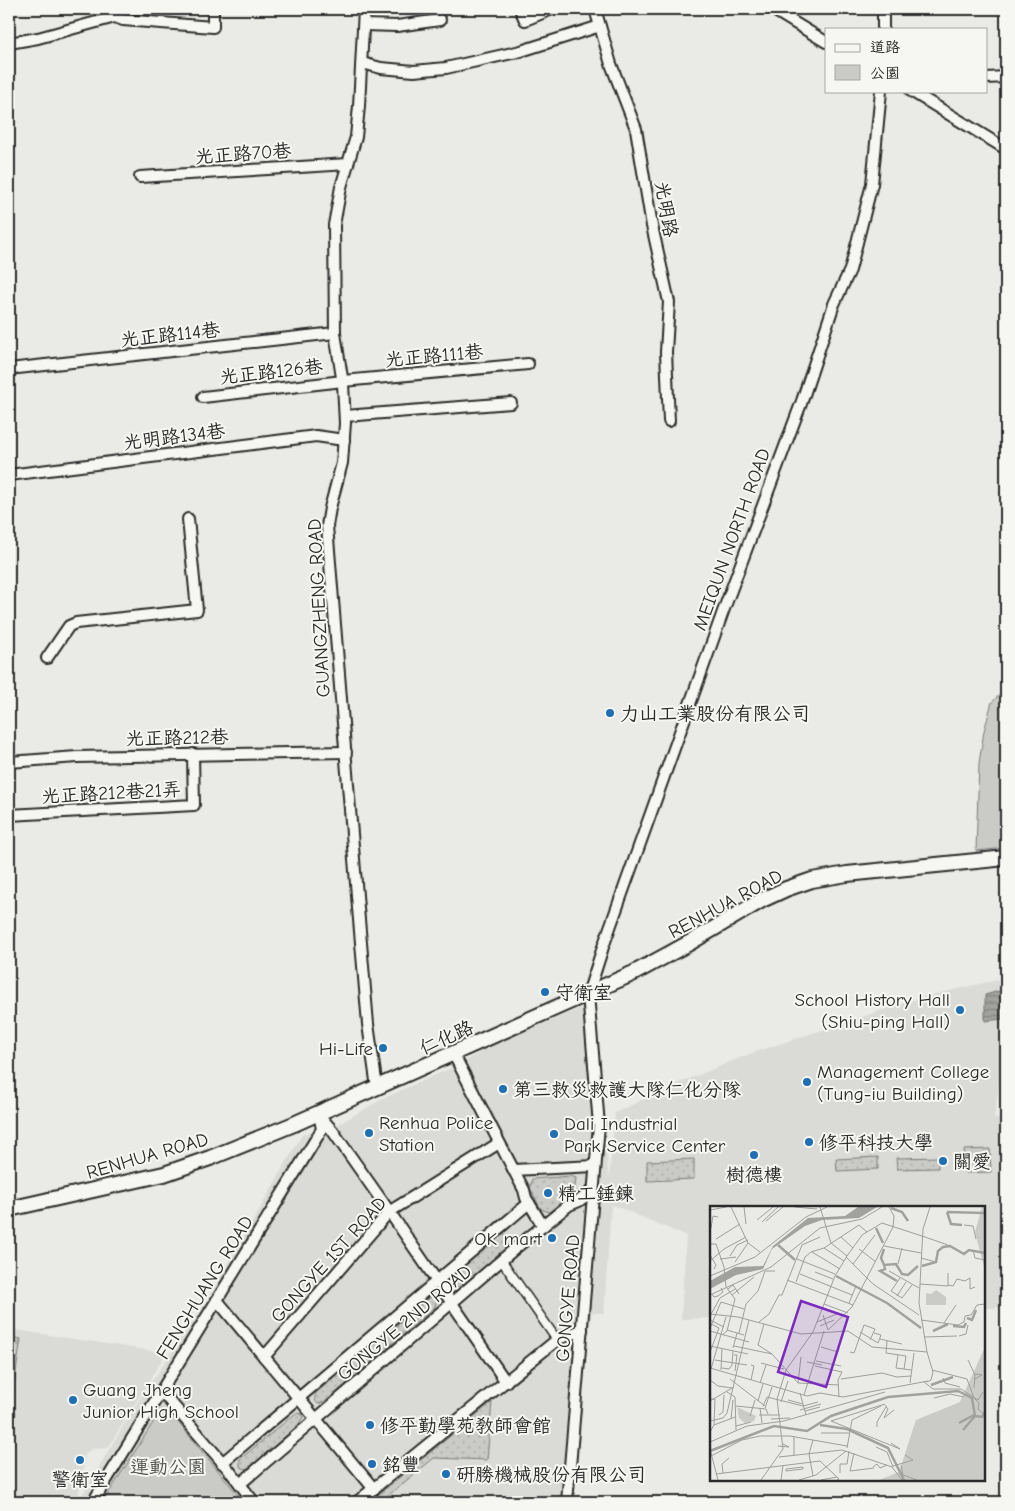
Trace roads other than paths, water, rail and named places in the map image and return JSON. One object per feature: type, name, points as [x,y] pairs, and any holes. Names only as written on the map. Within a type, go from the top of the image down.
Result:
[{"type":"main road","name":"RENHUA ROAD","points":[[588,994],[634,973],[762,900],[812,880],[864,872],[1006,858]]},
{"type":"main road","name":"仁化路","points":[[319,1114],[588,994]]},
{"type":"main road","name":"RENHUA ROAD","points":[[9,1209],[178,1170],[319,1114]]},
{"type":"street","points":[[9,44],[115,17],[123,20],[213,27],[213,9]]},
{"type":"street","name":"GUANGZHENG ROAD","points":[[364,9],[356,137],[341,187],[334,225],[335,333],[343,381],[345,416],[342,463],[327,526],[364,979],[377,1088]]},
{"type":"street","points":[[520,9],[525,20],[552,9]]},
{"type":"street","name":"光明路","points":[[595,9],[611,64],[636,129],[652,226],[669,302],[666,352],[669,421]]},
{"type":"street","points":[[772,9],[825,41]]},
{"type":"street","points":[[883,9],[883,28]]},
{"type":"street","points":[[364,25],[397,26],[440,20]]},
{"type":"street","points":[[362,63],[381,68],[414,71],[446,68],[521,51],[600,26]]},
{"type":"street","points":[[988,78],[1006,77]]},
{"type":"street","name":"MEIQUN NORTH ROAD","points":[[588,994],[727,600],[802,401],[834,304],[850,270],[872,184],[881,92]]},
{"type":"street","points":[[913,92],[1006,149]]},
{"type":"street","name":"光正路70巷","points":[[140,177],[348,164]]},
{"type":"street","name":"光正路114巷","points":[[9,369],[335,333]]},
{"type":"street","name":"光正路111巷","points":[[343,381],[528,364]]},
{"type":"street","name":"光正路126巷","points":[[203,396],[343,381]]},
{"type":"street","points":[[345,416],[511,403]]},
{"type":"street","name":"光明路134巷","points":[[9,474],[316,436],[344,440]]},
{"type":"street","points":[[47,658],[69,626],[76,623],[197,610],[188,519]]},
{"type":"street","name":"光正路212巷","points":[[9,762],[77,757],[346,752]]},
{"type":"street","name":"光正路212巷21弄","points":[[9,815],[194,805],[193,754]]},
{"type":"street","name":"GONGYE ROAD","points":[[567,1502],[599,1110],[588,994]]},
{"type":"street","points":[[454,1053],[528,1203],[543,1226]]},
{"type":"street","points":[[319,1114],[338,1138],[506,1382]]},
{"type":"street","name":"FENGHUANG ROAD","points":[[93,1502],[322,1129],[319,1114]]},
{"type":"street","name":"GONGYE 1ST ROAD","points":[[264,1357],[389,1212],[499,1143]]},
{"type":"street","points":[[513,1170],[595,1166]]},
{"type":"street","name":"GONGYE 2ND ROAD","points":[[240,1484],[543,1226],[569,1205],[579,1201],[593,1190]]},
{"type":"street","name":"GONGYE 2ND ROAD","points":[[222,1463],[528,1203]]},
{"type":"street","points":[[502,1261],[556,1340]]},
{"type":"street","points":[[217,1300],[374,1489]]},
{"type":"street","points":[[357,1502],[556,1340],[582,1330]]},
{"type":"street","points":[[161,1391],[254,1502]]},
{"type":"place","name":"力山工業股份有限公司","points":[[610,713]]},
{"type":"place","name":"守衛室","points":[[545,992]]},
{"type":"place","name":"School History Hall (Shiu-ping Hall)","points":[[960,1010]]},
{"type":"place","name":"Hi-Life","points":[[383,1048]]},
{"type":"place","name":"Management College (Tung-iu Building)","points":[[807,1082]]},
{"type":"place","name":"第三救災救護大隊仁化分隊","points":[[503,1089]]},
{"type":"place","name":"Renhua Police Station","points":[[369,1133]]},
{"type":"place","name":"Dali Industrial Park Service Center","points":[[554,1134]]},
{"type":"place","name":"修平科技大學","points":[[809,1142]]},
{"type":"place","name":"樹德樓","points":[[754,1155]]},
{"type":"place","name":"關愛","points":[[943,1161]]},
{"type":"place","name":"精工錘鍊","points":[[548,1193]]},
{"type":"place","name":"OK mart","points":[[552,1238]]},
{"type":"place","name":"Guang Jheng Junior High School","points":[[73,1400]]},
{"type":"place","name":"修平勤學苑教師會館","points":[[370,1425]]},
{"type":"place","name":"警衛室","points":[[80,1460]]},
{"type":"place","name":"銘豐","points":[[372,1464]]},
{"type":"place","name":"研勝機械股份有限公司","points":[[446,1474]]},
{"type":"park label","name":"運動公園","points":[[168,1466]]}]
